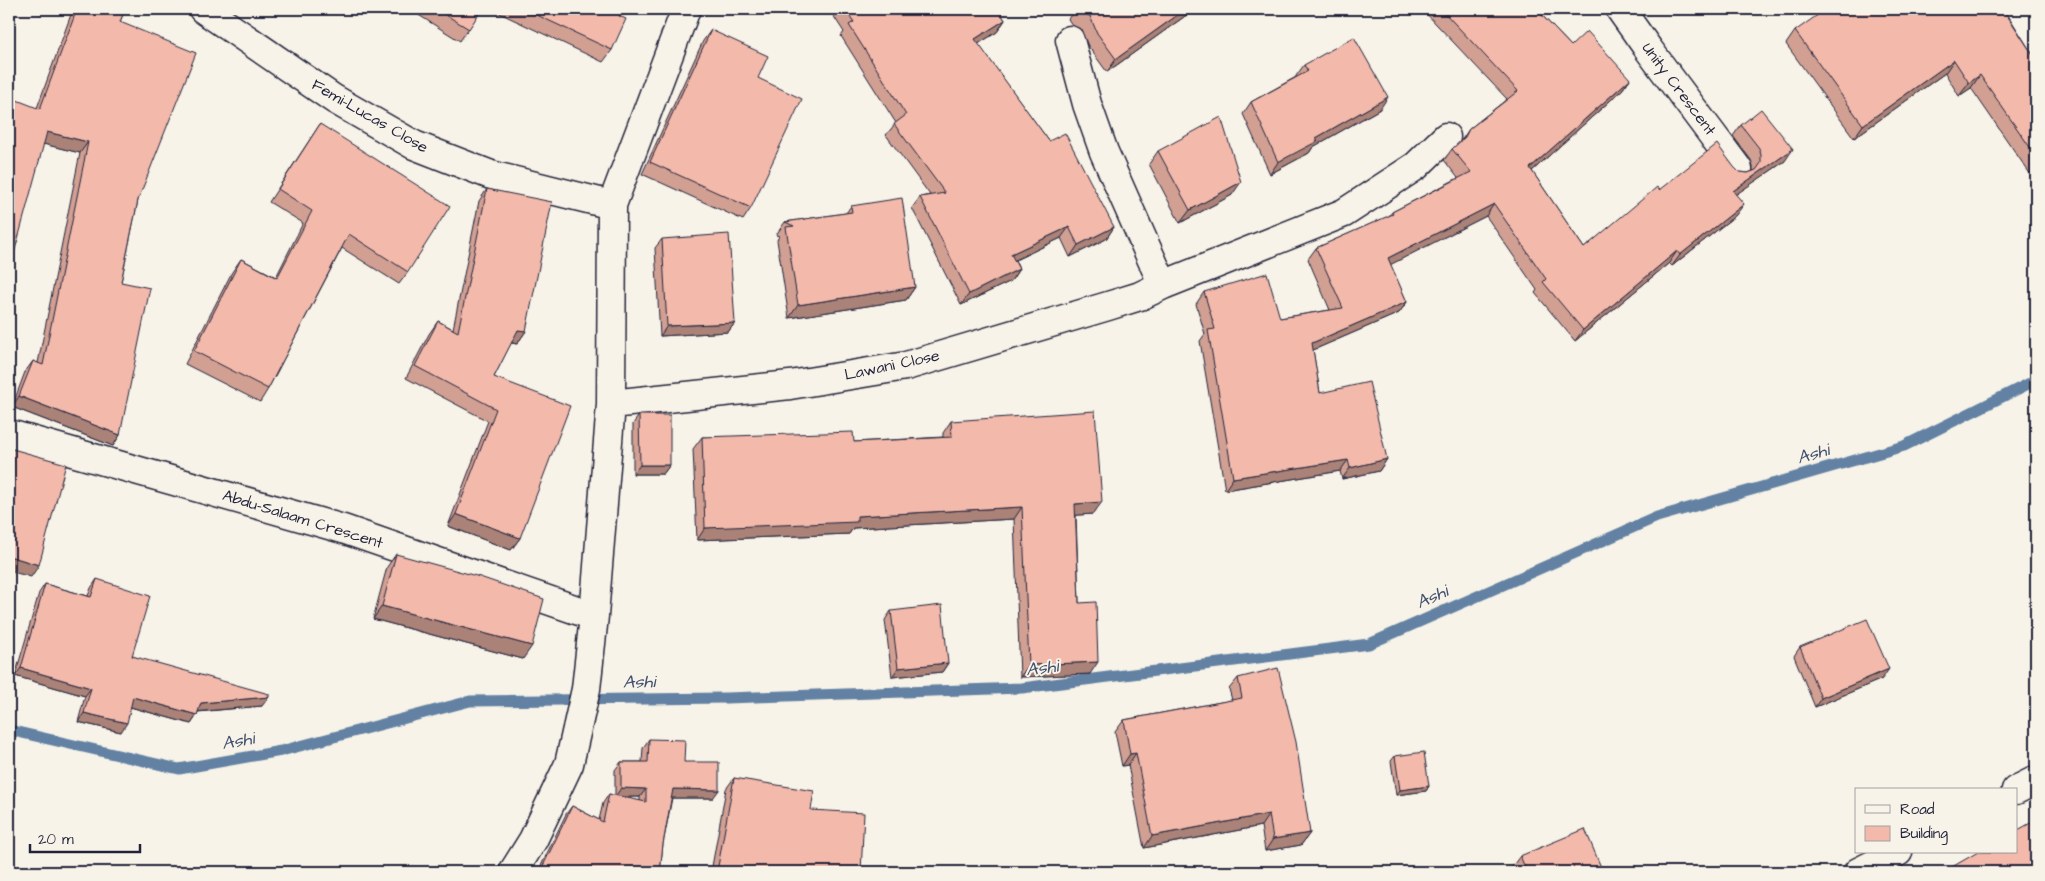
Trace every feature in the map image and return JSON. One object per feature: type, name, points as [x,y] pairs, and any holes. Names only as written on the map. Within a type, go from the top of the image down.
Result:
[{"type":"street","name":"Femi-Lucas Close","points":[[203,9],[334,99],[414,144],[491,175],[612,204]]},
{"type":"street","points":[[514,872],[534,840],[569,764],[586,689],[594,616],[611,404],[612,204],[686,9]]},
{"type":"street","name":"Unity Crescent","points":[[1620,9],[1738,169]]},
{"type":"street","points":[[1070,40],[1087,104],[1104,152],[1163,285]]},
{"type":"street","name":"Lawani Close","points":[[611,404],[790,385],[906,366],[1140,296],[1163,285],[1344,213],[1416,166],[1446,137]]},
{"type":"street","name":"Abdu-Salaam Crescent","points":[[9,434],[343,529],[594,616]]},
{"type":"street","points":[[2018,789],[2036,780]]},
{"type":"street","points":[[1858,872],[1894,854]]},
{"type":"building","points":[[77,9],[125,9],[120,22],[196,53],[138,200],[121,282],[150,288],[120,435],[19,396],[33,361],[43,365],[88,142],[47,132],[9,272],[9,97],[40,109]]},
{"type":"building","points":[[436,9],[482,9],[469,29]]},
{"type":"building","points":[[524,9],[623,9],[619,16],[626,19],[612,50]]},
{"type":"building","points":[[845,9],[998,9],[1005,20],[975,39],[1049,141],[1065,133],[1114,227],[1078,245],[1069,227],[1011,254],[1019,269],[969,294],[920,197],[945,193],[894,124],[906,115],[849,25],[854,22]]},
{"type":"building","points":[[1079,9],[1186,9],[1116,59],[1097,33],[1090,16]]},
{"type":"building","points":[[1441,9],[1536,9],[1571,46],[1587,31],[1630,79],[1530,168],[1584,248],[1657,187],[1659,190],[1717,144],[1739,172],[1748,173],[1756,170],[1761,163],[1759,148],[1741,125],[1761,109],[1793,149],[1733,191],[1744,204],[1680,255],[1677,251],[1583,330],[1543,282],[1546,279],[1494,204],[1388,258],[1407,302],[1312,343],[1320,393],[1369,382],[1387,459],[1350,468],[1348,460],[1233,478],[1208,330],[1215,329],[1204,292],[1267,273],[1280,318],[1343,308],[1316,248],[1393,214],[1392,212],[1471,172],[1452,149],[1465,137],[1469,129],[1518,91]]},
{"type":"building","points":[[1826,9],[2003,9],[2036,57],[2036,156],[1980,75],[1969,83],[1954,60],[1863,125],[1795,31]]},
{"type":"building","points":[[711,30],[768,56],[758,78],[802,99],[751,208],[650,162]]},
{"type":"building","points":[[1354,37],[1388,97],[1316,138],[1318,141],[1278,162],[1251,102],[1308,71],[1304,65]]},
{"type":"building","points":[[1221,117],[1241,182],[1190,210],[1158,151]]},
{"type":"building","points":[[320,124],[450,206],[408,272],[349,234],[268,389],[194,351],[241,259],[277,278],[312,211],[278,189]]},
{"type":"building","points":[[487,189],[552,202],[526,331],[518,330],[494,377],[570,406],[520,538],[456,514],[496,409],[415,366],[438,321],[458,332]]},
{"type":"building","points":[[902,198],[915,287],[798,305],[786,227],[794,226],[785,222],[852,212],[851,206]]},
{"type":"building","points":[[729,234],[735,323],[667,326],[662,239]]},
{"type":"building","points":[[1095,411],[1102,502],[1075,504],[1079,603],[1096,602],[1098,662],[1029,665],[1022,507],[857,516],[857,522],[705,528],[702,437],[853,432],[854,442],[952,437],[951,421]]},
{"type":"building","points":[[639,415],[670,415],[670,465],[640,465]]},
{"type":"building","points":[[9,448],[66,464],[39,565],[9,556]]},
{"type":"building","points":[[396,554],[480,577],[544,599],[532,646],[382,606]]},
{"type":"building","points":[[97,579],[150,596],[132,656],[269,694],[269,697],[201,703],[197,715],[133,697],[127,723],[84,713],[91,688],[21,668],[45,584],[91,597]]},
{"type":"building","points":[[942,605],[948,663],[898,668],[891,611]]},
{"type":"building","points":[[1867,619],[1889,669],[1821,698],[1800,647]]},
{"type":"building","points":[[1278,668],[1296,742],[1310,833],[1273,839],[1269,814],[1152,836],[1136,753],[1130,754],[1124,720],[1242,698],[1238,678]]},
{"type":"building","points":[[649,739],[685,740],[684,762],[719,762],[719,790],[673,789],[660,872],[540,872],[572,806],[603,822],[609,794],[646,802],[646,789],[621,788],[621,762],[648,762]]},
{"type":"building","points":[[1424,752],[1429,786],[1400,790],[1395,756]]},
{"type":"building","points":[[734,778],[814,791],[811,810],[864,813],[861,872],[717,872]]},
{"type":"building","points":[[2036,820],[2036,872],[1956,872],[1952,867],[1975,854],[2018,854],[2018,830]]},
{"type":"building","points":[[1585,829],[1603,872],[1527,872],[1520,856]]},
{"type":"building","points":[[292,867],[310,872],[291,872]]},
{"type":"waterway","name":"Ashi","points":[[9,730],[179,769],[281,751],[470,701],[726,698],[1022,688],[1369,644],[1657,517],[1904,446],[2036,380]]}]
